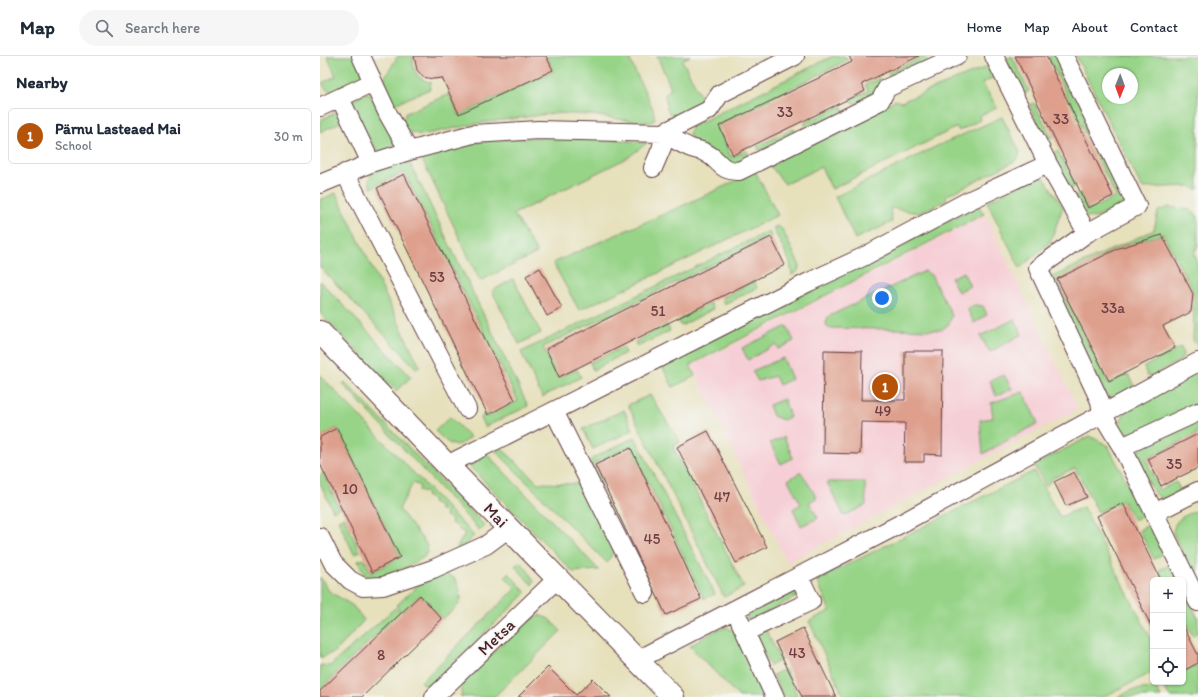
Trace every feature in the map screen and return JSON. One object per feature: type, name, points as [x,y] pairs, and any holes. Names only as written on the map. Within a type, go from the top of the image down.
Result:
[{"type":"street","points":[[361,56],[388,114],[409,151]]},
{"type":"street","points":[[663,133],[709,110],[720,94],[795,56]]},
{"type":"street","points":[[320,184],[371,163],[473,134],[538,130],[663,133],[690,148],[706,152],[722,167],[729,170],[739,171],[880,102],[887,88],[957,56]]},
{"type":"street","points":[[994,56],[1048,164],[1087,234]]},
{"type":"street","points":[[1064,56],[1138,206],[1087,234],[1038,268],[1100,401],[1102,414],[1122,447],[1198,602]]},
{"type":"street","points":[[320,107],[373,82]]},
{"type":"street","points":[[340,98],[371,163]]},
{"type":"street","points":[[653,168],[662,147],[663,133]]},
{"type":"street","points":[[447,465],[809,282],[864,257],[968,202],[1048,164]]},
{"type":"street","points":[[345,173],[467,409]]},
{"type":"street","name":"Mai","points":[[320,332],[673,697]]},
{"type":"street","points":[[637,660],[902,523],[1198,362]]},
{"type":"street","points":[[554,411],[645,593]]},
{"type":"street","points":[[1122,447],[1198,412]]},
{"type":"street","points":[[1154,513],[1198,491]]},
{"type":"street","points":[[320,537],[333,563],[350,580],[364,587],[383,586],[433,568],[486,545],[509,528]]},
{"type":"street","points":[[745,632],[811,601],[799,576]]},
{"type":"street","name":"Metsa","points":[[434,697],[558,578]]},
{"type":"street","points":[[734,610],[775,697]]},
{"type":"shaded area","points":[[985,215],[1078,409],[787,563],[692,366]]},
{"type":"green space","points":[[327,56],[355,56],[364,76],[335,93],[326,89],[322,83],[336,76]]},
{"type":"green space","points":[[398,56],[413,56],[413,66],[416,74],[422,79],[431,82],[430,89],[392,104],[382,82]]},
{"type":"green space","points":[[547,56],[628,56],[653,109],[655,120],[650,122],[638,122],[592,115],[556,113],[480,123],[421,135],[403,130],[402,122],[406,113],[449,94],[459,115],[553,71]]},
{"type":"green space","points":[[657,56],[690,56],[682,60],[705,104],[674,118],[667,110],[665,95],[671,88]]},
{"type":"green space","points":[[833,56],[845,56],[848,60],[717,126],[731,157],[747,151],[750,160],[734,167],[693,141],[689,134],[691,127]]},
{"type":"green space","points":[[924,56],[929,64],[890,78],[888,73]]},
{"type":"green space","points":[[1012,56],[1029,91],[1023,94],[1006,59]]},
{"type":"green space","points":[[1048,56],[1059,56],[1126,202],[1096,218],[1086,217],[1074,196],[1080,193],[1088,210],[1116,197]]},
{"type":"green space","points":[[1076,56],[1198,56],[1198,190],[1190,186],[1142,188]]},
{"type":"green space","points":[[989,66],[996,76],[982,83],[997,107],[979,116],[980,120],[959,131],[957,127],[832,189],[821,167],[785,184],[768,163],[855,122],[895,100],[901,102]]},
{"type":"green space","points":[[879,78],[883,86],[873,100],[853,104],[851,99],[868,91],[865,85]]},
{"type":"green space","points":[[365,93],[370,94],[395,140],[389,149],[379,154],[353,113],[351,101]]},
{"type":"green space","points":[[1034,103],[1052,138],[1046,141],[1029,105]]},
{"type":"green space","points":[[841,106],[845,113],[807,127],[804,123]]},
{"type":"green space","points":[[339,111],[343,121],[320,132],[320,120]]},
{"type":"green space","points":[[1002,117],[1020,152],[1019,157],[1015,161],[946,196],[947,200],[919,213],[890,208],[892,222],[855,239],[835,197],[935,147]]},
{"type":"green space","points":[[794,129],[798,136],[769,151],[759,150],[757,146]]},
{"type":"green space","points":[[575,135],[647,143],[627,158],[514,214],[537,253],[480,281],[419,153],[483,141]]},
{"type":"green space","points":[[1058,151],[1076,186],[1070,189],[1053,153]]},
{"type":"green space","points":[[402,157],[408,159],[528,406],[485,427],[480,419],[485,413],[487,417],[518,401],[404,172],[371,188],[369,180],[372,173]]},
{"type":"green space","points":[[755,171],[778,215],[579,310],[553,263],[680,207]]},
{"type":"green space","points":[[1041,173],[1063,207],[1050,242],[1020,268],[987,202]]},
{"type":"green space","points":[[336,193],[420,367],[417,369],[320,267],[320,200]]},
{"type":"green space","points":[[978,205],[984,214],[690,365],[695,376],[673,387],[662,365]]},
{"type":"green space","points":[[1169,207],[1190,210],[1198,216],[1198,245],[1194,254],[1198,262],[1198,347],[1193,342],[1194,293],[1163,234],[1123,246],[1052,283],[1052,277],[1154,230],[1158,211]]},
{"type":"green space","points":[[777,226],[782,229],[800,266],[797,272],[792,275],[790,262],[773,228]]},
{"type":"green space","points":[[769,231],[771,236],[543,347],[558,378],[577,369],[581,377],[542,397],[521,352]]},
{"type":"green space","points":[[925,271],[931,275],[952,315],[949,324],[941,330],[827,327],[826,322],[829,316]]},
{"type":"green space","points":[[963,272],[970,286],[958,292],[951,278]]},
{"type":"green space","points":[[513,279],[541,333],[519,344],[492,291]]},
{"type":"green space","points":[[320,281],[411,377],[396,391],[320,313]]},
{"type":"green space","points":[[754,281],[757,288],[724,304],[722,298]]},
{"type":"green space","points":[[1057,282],[1108,383],[1128,374],[1133,382],[1133,387],[1113,398],[1105,395],[1053,285]]},
{"type":"green space","points":[[710,303],[713,309],[681,326],[678,320]]},
{"type":"green space","points":[[975,305],[983,306],[987,315],[974,323],[967,308]]},
{"type":"green space","points":[[1015,319],[1022,334],[990,352],[980,336]]},
{"type":"green space","points":[[667,325],[670,331],[637,347],[635,342]]},
{"type":"green space","points":[[787,326],[794,341],[778,349],[776,344],[748,360],[742,348]]},
{"type":"green space","points":[[623,347],[625,353],[593,370],[590,363]]},
{"type":"green space","points":[[1181,347],[1183,354],[1181,360],[1152,376],[1147,376],[1144,367]]},
{"type":"green space","points":[[783,358],[792,379],[779,385],[775,376],[758,381],[752,371]]},
{"type":"green space","points":[[1198,372],[1198,403],[1135,435],[1129,434],[1122,430],[1120,424],[1126,411]]},
{"type":"green space","points":[[320,375],[474,536],[460,550],[457,548],[465,533],[458,529],[459,527],[451,523],[452,519],[445,516],[446,513],[439,509],[440,507],[432,503],[433,500],[426,496],[427,493],[419,490],[420,486],[413,483],[399,509],[427,545],[427,552],[424,557],[384,580],[367,580],[358,561],[364,559],[371,573],[400,557],[337,428],[320,437]]},
{"type":"green space","points":[[1004,375],[1012,389],[996,396],[990,381]]},
{"type":"green space","points":[[345,382],[484,525],[479,530],[343,384]]},
{"type":"green space","points":[[1023,392],[1038,423],[983,454],[980,420],[993,418],[991,403]]},
{"type":"green space","points":[[650,395],[680,442],[673,447],[744,587],[724,597],[628,405]]},
{"type":"green space","points":[[784,399],[790,417],[783,420],[773,416],[769,405]]},
{"type":"green space","points":[[624,410],[633,430],[593,449],[583,429]]},
{"type":"green space","points":[[450,417],[470,437],[460,444],[451,444],[435,431]]},
{"type":"green space","points":[[1198,419],[1198,433],[1146,459],[1159,490],[1176,482],[1181,491],[1165,499],[1155,494],[1140,466],[1138,459],[1139,451],[1142,447]]},
{"type":"green space","points":[[1090,436],[1108,446],[1144,515],[1134,520],[1123,501],[1098,512],[1075,468],[1053,478],[1046,486],[1034,465]]},
{"type":"green space","points":[[635,437],[715,594],[704,599],[631,446],[593,464],[602,481],[597,483],[589,463],[593,458]]},
{"type":"green space","points":[[784,437],[793,458],[781,464],[770,443]]},
{"type":"green space","points":[[492,447],[500,447],[538,483],[581,484],[614,551],[607,563]]},
{"type":"green space","points":[[485,452],[599,570],[573,572],[470,467]]},
{"type":"green space","points":[[1034,471],[1060,517],[1083,507],[1150,637],[1150,674],[1103,697],[844,697],[809,621],[830,611],[817,580]]},
{"type":"green space","points":[[801,472],[817,498],[809,502],[818,518],[801,526],[793,509],[801,504],[788,480]]},
{"type":"green space","points":[[323,473],[339,508],[333,511],[320,483],[320,475]]},
{"type":"green space","points":[[827,482],[865,482],[866,505],[844,516]]},
{"type":"green space","points":[[1198,510],[1198,585],[1173,533],[1178,520]]},
{"type":"green space","points":[[344,517],[360,552],[354,554],[338,520]]},
{"type":"green space","points":[[1151,524],[1166,552],[1154,559],[1139,530]]},
{"type":"green space","points":[[520,562],[534,581],[532,585],[515,566]]},
{"type":"green space","points":[[1170,565],[1176,577],[1162,577],[1159,570]]},
{"type":"green space","points":[[431,573],[446,574],[456,581],[459,585],[461,596],[458,605],[442,619],[420,595],[402,612],[396,606]]},
{"type":"green space","points":[[509,573],[526,593],[428,688],[421,682],[516,588],[505,577]]},
{"type":"green space","points":[[320,577],[329,591],[353,606],[364,620],[340,647],[332,653],[320,658]]},
{"type":"green space","points":[[795,590],[798,596],[749,621],[746,617],[749,611],[788,591]]},
{"type":"green space","points":[[1189,601],[1198,618],[1198,633],[1193,636],[1186,623],[1186,602]]},
{"type":"green space","points":[[395,608],[400,612],[320,689],[320,665],[330,666]]},
{"type":"green space","points":[[539,615],[549,619],[561,631],[494,697],[461,697],[462,682],[524,623]]},
{"type":"green space","points":[[727,627],[738,634],[768,697],[739,697],[690,646],[714,631]]},
{"type":"green space","points":[[766,630],[781,660],[770,666],[754,635]]},
{"type":"green space","points":[[1198,665],[1198,697],[1170,697],[1163,685],[1186,685],[1186,671]]},
{"type":"green space","points":[[785,669],[798,697],[784,697],[773,675]]},
{"type":"green space","points":[[1156,688],[1161,697],[1118,697],[1132,690]]},
{"type":"building","points":[[414,56],[546,56],[553,70],[459,114],[442,78],[433,79],[423,77],[417,70]]},
{"type":"building","points":[[849,56],[919,56],[862,84],[865,91],[733,155],[719,126],[852,62]]},
{"type":"building","points":[[1015,56],[1046,56],[1113,196],[1088,208]]},
{"type":"building","points":[[404,174],[515,400],[488,415],[377,188]]},
{"type":"building","points":[[1162,235],[1193,294],[1191,312],[1163,326],[1175,348],[1109,381],[1057,279],[1119,248]]},
{"type":"building","points":[[771,237],[785,265],[559,377],[546,349]]},
{"type":"building","points":[[540,268],[562,308],[547,316],[526,276]]},
{"type":"building","points":[[824,350],[862,351],[861,400],[905,400],[905,351],[943,351],[942,455],[924,454],[924,462],[904,462],[905,423],[861,422],[860,454],[823,453]]},
{"type":"building","points":[[337,428],[400,557],[372,572],[320,464],[320,437]]},
{"type":"building","points":[[708,431],[767,547],[736,563],[677,447]]},
{"type":"building","points":[[1198,434],[1198,468],[1161,486],[1148,459]]},
{"type":"building","points":[[631,448],[701,599],[666,615],[595,465]]},
{"type":"building","points":[[1074,472],[1087,497],[1066,506],[1054,482]]},
{"type":"building","points":[[1123,503],[1160,577],[1150,577],[1150,624],[1097,516]]},
{"type":"building","points":[[420,595],[442,619],[362,697],[320,697],[320,691]]},
{"type":"building","points":[[803,628],[836,697],[802,697],[785,663],[775,642]]},
{"type":"building","points":[[1186,631],[1198,655],[1198,663],[1186,669]]},
{"type":"building","points":[[548,667],[576,695],[593,679],[611,697],[518,697]]},
{"type":"place","name":"Pärnu Lasteaed Mai","points":[[885,387]]}]
